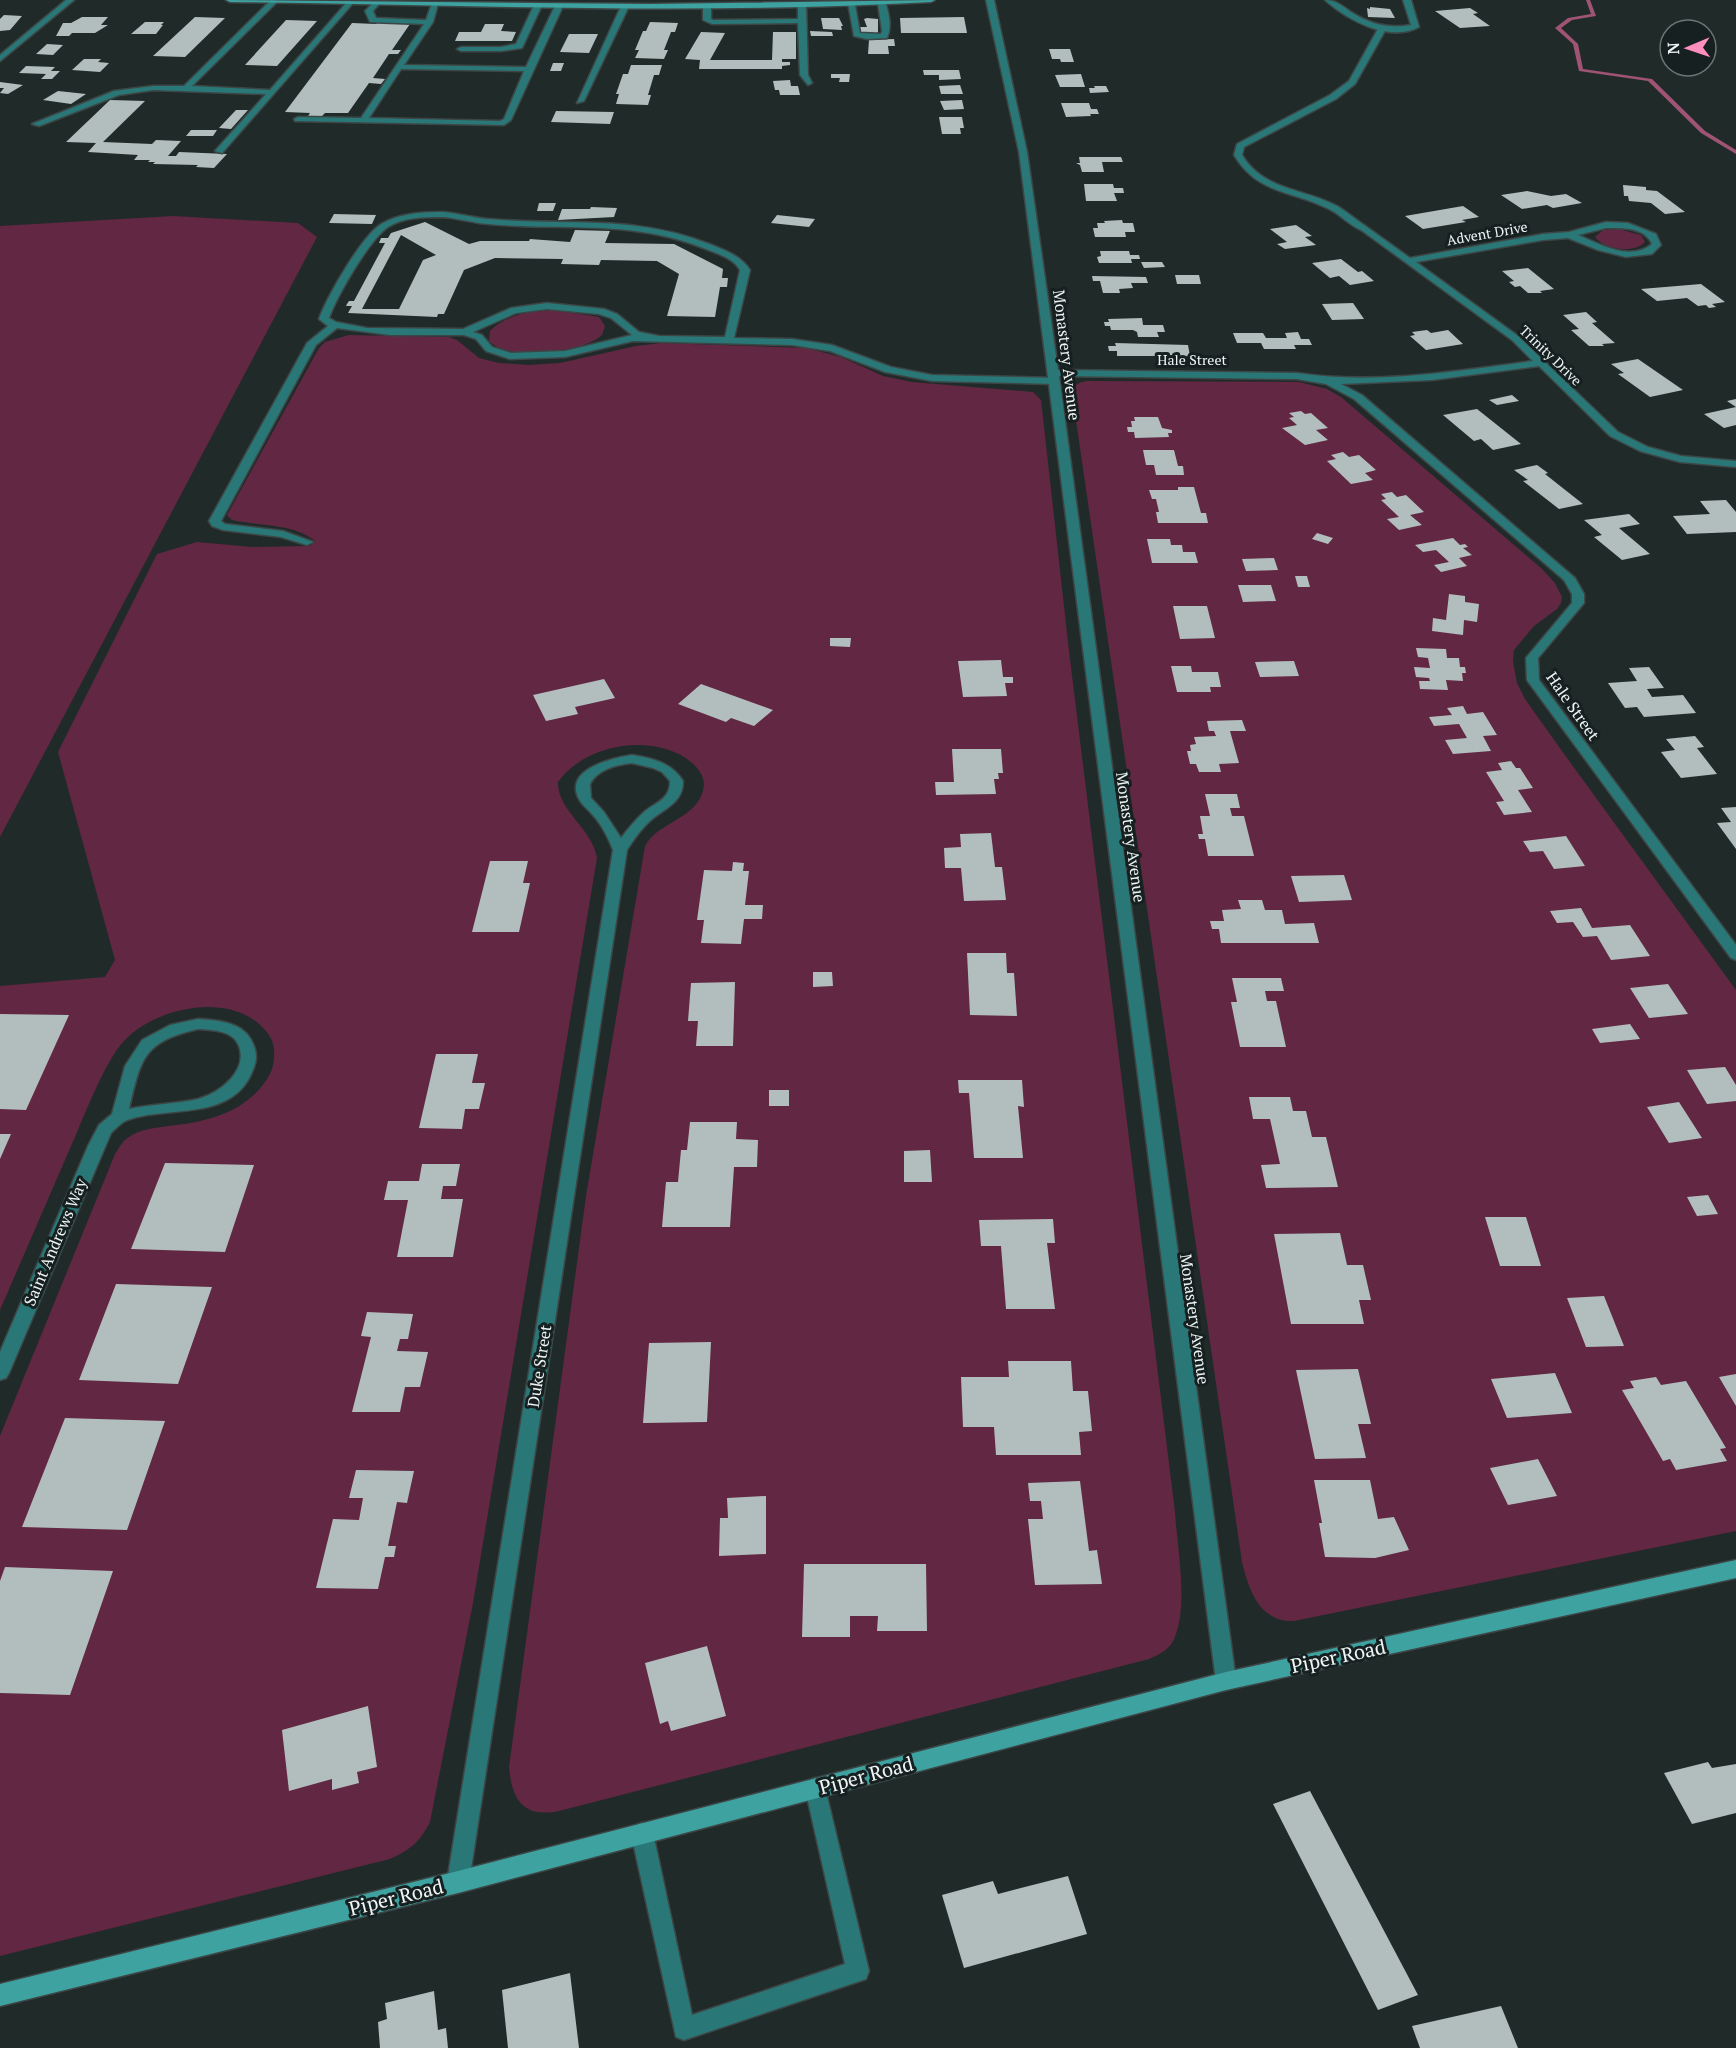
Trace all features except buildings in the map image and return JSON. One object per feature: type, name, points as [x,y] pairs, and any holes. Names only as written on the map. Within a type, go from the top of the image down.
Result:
[{"type":"main road","points":[[230,0],[434,4],[450,2],[559,6],[707,6],[749,3],[851,5],[931,0]]},
{"type":"main road","name":"Piper Road","points":[[0,1995],[458,1882],[1226,1681],[1736,1569]]},
{"type":"street","points":[[0,59],[70,0]]},
{"type":"street","name":"Monastery Avenue","points":[[990,0],[1023,152],[1226,1681]]},
{"type":"street","points":[[1329,0],[1365,24],[1382,29],[1401,30],[1416,27],[1407,0]]},
{"type":"street","points":[[186,88],[274,1]]},
{"type":"street","points":[[219,151],[350,2]]},
{"type":"street","points":[[376,3],[369,11],[373,20],[429,22]]},
{"type":"street","points":[[363,120],[429,22],[434,4]]},
{"type":"street","points":[[851,5],[857,34],[863,37],[884,36],[886,31],[882,4]]},
{"type":"street","points":[[461,49],[501,49],[519,46],[538,5]]},
{"type":"street","points":[[802,5],[804,75],[808,83]]},
{"type":"street","points":[[297,119],[501,123],[507,120],[559,6]]},
{"type":"street","points":[[580,101],[625,6]]},
{"type":"street","points":[[707,6],[708,21],[802,21]]},
{"type":"street","name":"Trinity Drive","points":[[1382,29],[1352,82],[1333,97],[1240,146],[1238,155],[1250,174],[1261,181],[1334,208],[1361,227],[1515,338],[1543,363],[1602,424],[1627,441],[1680,459],[1736,464]]},
{"type":"street","points":[[399,67],[530,69]]},
{"type":"street","points":[[36,124],[117,93],[153,88],[272,92]]},
{"type":"street","points":[[655,337],[625,339],[565,354],[530,357],[498,353],[489,349],[479,337],[465,332],[354,330],[333,327],[324,319],[371,238],[383,227],[411,217],[452,215],[489,222],[612,225],[674,233],[731,256],[745,270],[729,340]]},
{"type":"street","name":"Advent Drive","points":[[1409,261],[1543,237],[1569,236],[1599,226],[1621,225],[1648,233],[1656,239],[1657,245],[1647,252],[1625,254],[1601,249],[1569,236]]},
{"type":"street","points":[[465,332],[514,310],[547,306],[601,311],[614,316],[636,334],[655,337]]},
{"type":"street","points":[[307,542],[283,534],[223,527],[215,521],[312,343],[333,327]]},
{"type":"street","name":"Hale Street","points":[[655,337],[820,345],[851,354],[889,370],[932,378],[1280,375],[1329,381],[1440,376],[1543,363]]},
{"type":"street","name":"Hale Street","points":[[1329,381],[1358,397],[1561,571],[1575,586],[1578,603],[1532,658],[1533,680],[1736,955]]},
{"type":"street","name":"Duke Street","points":[[458,1882],[621,850],[631,833],[674,797],[677,787],[675,778],[660,764],[640,760],[616,761],[591,774],[585,783],[583,792],[587,802],[596,809],[614,835],[621,850]]},
{"type":"street","name":"Saint Andrews Way","points":[[0,1373],[105,1129],[119,1117],[195,1104],[225,1092],[240,1080],[248,1066],[250,1052],[244,1039],[232,1030],[215,1025],[188,1026],[162,1034],[147,1044],[136,1056],[130,1069],[119,1117]]},
{"type":"street","points":[[642,1833],[684,2029],[858,1971],[815,1788]]},
{"type":"shaded area","points":[[173,216],[298,223],[317,237],[0,837],[0,226]]},
{"type":"shaded area","points":[[1618,229],[1641,235],[1645,242],[1634,248],[1620,249],[1605,245],[1595,237],[1603,230]]},
{"type":"shaded area","points":[[553,310],[599,317],[605,326],[602,335],[579,346],[546,353],[512,351],[499,348],[489,341],[490,331],[512,317]]},
{"type":"shaded area","points":[[349,335],[449,337],[457,340],[479,358],[499,363],[528,365],[560,363],[636,346],[661,343],[806,348],[841,357],[883,376],[912,382],[1033,392],[1041,400],[1069,651],[1175,1512],[1181,1579],[1177,1630],[1168,1648],[1149,1659],[559,1811],[536,1812],[528,1809],[517,1797],[513,1789],[509,1767],[586,1196],[645,846],[650,838],[691,810],[702,794],[704,784],[698,769],[675,753],[658,747],[620,746],[585,759],[570,769],[558,782],[563,802],[589,838],[597,858],[473,1603],[430,1822],[414,1845],[390,1859],[0,1956],[0,1436],[115,1154],[124,1140],[133,1134],[153,1128],[196,1122],[236,1108],[258,1091],[267,1079],[274,1061],[274,1053],[271,1038],[258,1023],[243,1014],[207,1007],[170,1013],[152,1020],[124,1041],[111,1059],[92,1096],[0,1310],[0,986],[105,977],[115,960],[58,752],[157,554],[197,542],[252,547],[310,546],[315,541],[297,531],[232,520],[227,515],[319,348],[325,342]]},
{"type":"shaded area","points":[[1091,381],[1299,382],[1327,389],[1341,397],[1541,568],[1555,583],[1562,597],[1561,603],[1557,609],[1534,626],[1514,650],[1513,661],[1517,683],[1525,699],[1567,758],[1736,990],[1736,1531],[1294,1621],[1272,1616],[1264,1610],[1252,1593],[1242,1562],[1072,393],[1079,383]]},
{"type":"waterway","points":[[1588,0],[1594,15],[1570,19],[1558,28],[1575,44],[1581,70],[1650,80],[1703,132],[1736,152]]}]
